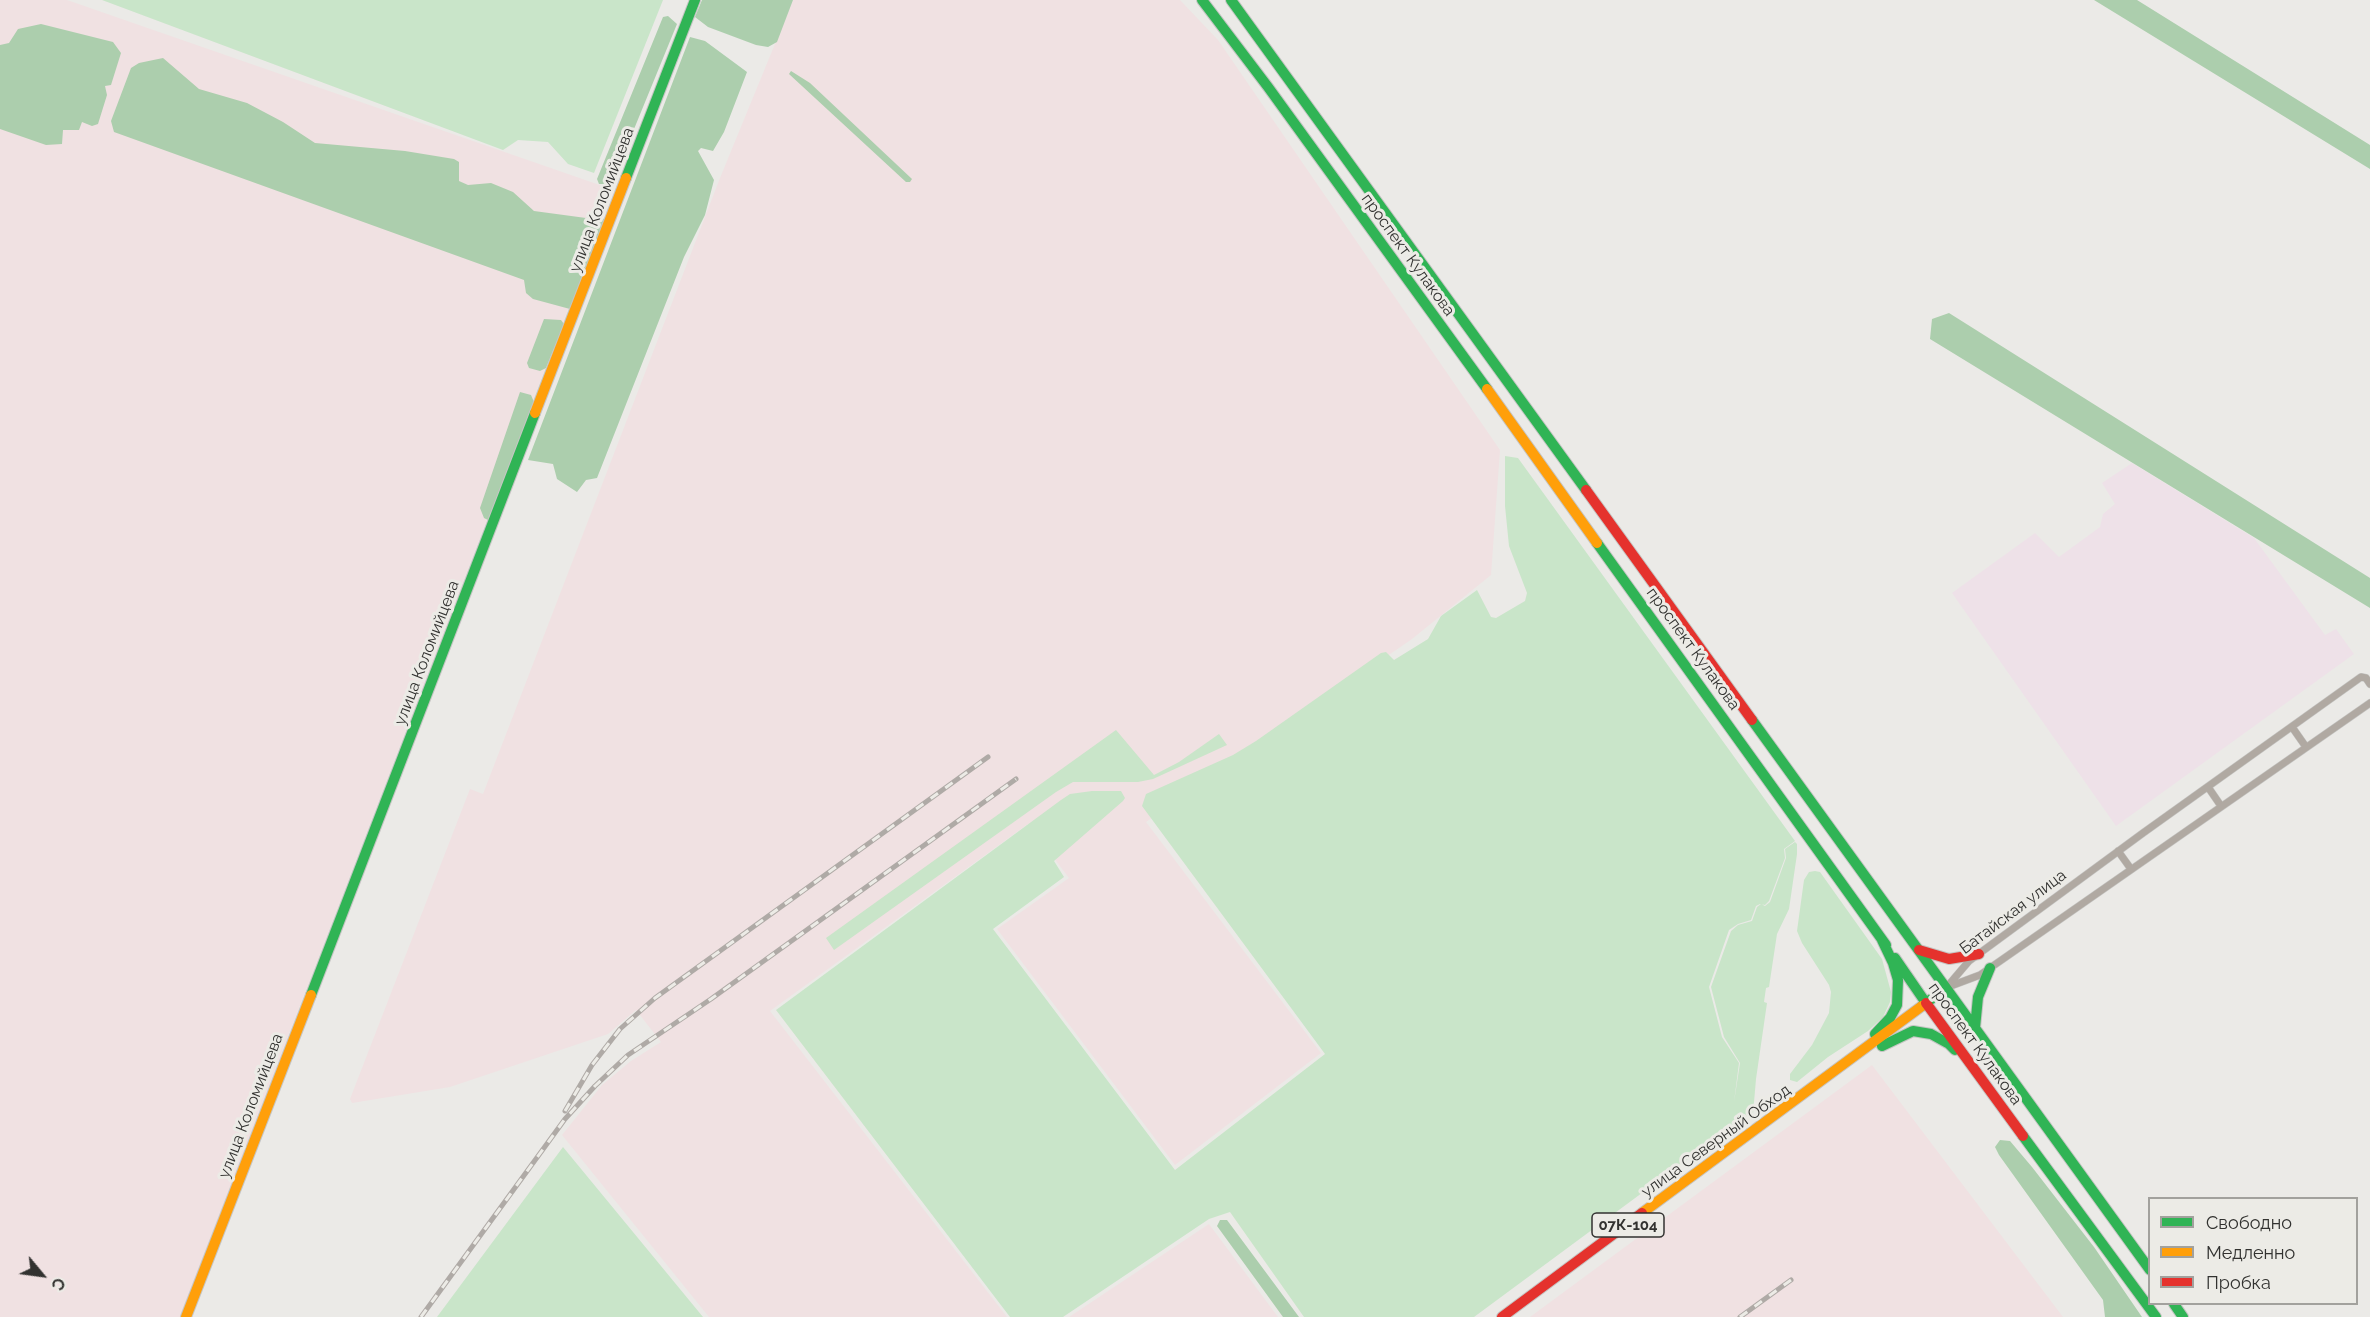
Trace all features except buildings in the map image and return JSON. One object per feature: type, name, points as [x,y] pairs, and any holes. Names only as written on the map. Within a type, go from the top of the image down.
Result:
[{"type":"main road","name":"улица Коломийцева","points":[[186,1317],[695,0]]},
{"type":"main road","name":"проспект Кулакова","points":[[1202,0],[1505,413],[1926,1003],[2156,1317]]},
{"type":"main road","name":"проспект Кулакова","points":[[1231,0],[2148,1267]]},
{"type":"main road","points":[[1868,1048],[1877,1031],[1890,1018],[1897,1005],[1898,980],[1882,940]]},
{"type":"main road","points":[[1918,950],[1949,959],[1979,954]]},
{"type":"main road","points":[[1975,1028],[1978,997],[1990,968]]},
{"type":"main road","name":"улица Северный Обход","points":[[1502,1317],[1946,988]]},
{"type":"main road","points":[[1868,1048],[1880,1047],[1913,1031],[1931,1034],[1949,1044],[1983,1079]]},
{"type":"street","name":"Батайская улица","points":[[1946,988],[1969,961],[2118,851],[2361,677],[2366,678],[2370,684]]},
{"type":"street","name":"Батайская улица","points":[[1946,988],[1980,975],[2370,703]]},
{"type":"street","points":[[2292,727],[2306,747]]},
{"type":"street","points":[[2208,787],[2221,806]]},
{"type":"street","points":[[2118,851],[2131,869]]},
{"type":"shaded area","points":[[0,0],[67,0],[614,190],[180,1317],[0,1317]]},
{"type":"shaded area","points":[[793,0],[1180,0],[1218,40],[1500,450],[1491,575],[1412,639],[1146,822],[1321,1053],[1175,1165],[997,929],[1069,878],[1028,824],[770,1011],[1007,1317],[709,1317],[562,1135],[602,1085],[631,1061],[661,1042],[636,1010],[608,1034],[450,1087],[352,1103],[350,1099],[470,789],[483,794],[720,178]]},
{"type":"shaded area","points":[[2132,463],[2254,538],[2325,635],[2336,629],[2354,654],[2116,826],[1952,593],[2035,533],[2059,557],[2100,527],[2103,514],[2115,504],[2102,483]]},
{"type":"shaded area","points":[[1872,1065],[2063,1317],[1530,1317]]},
{"type":"shaded area","points":[[1209,1224],[1278,1317],[1069,1317]]},
{"type":"green space","points":[[102,0],[663,0],[594,173],[568,164],[548,142],[518,140],[503,150]]},
{"type":"green space","points":[[702,0],[793,0],[777,42],[768,47],[756,45],[708,27],[695,17]]},
{"type":"green space","points":[[2094,0],[2137,0],[2370,145],[2370,169]]},
{"type":"green space","points":[[668,16],[677,24],[614,178],[608,184],[599,184],[597,179],[663,17]]},
{"type":"green space","points":[[41,24],[113,42],[121,53],[111,85],[105,86],[107,95],[98,124],[92,126],[82,122],[79,130],[63,130],[62,144],[46,145],[0,129],[0,45],[9,43],[18,29]]},
{"type":"green space","points":[[690,37],[705,41],[747,72],[724,132],[713,151],[701,148],[698,151],[714,180],[705,215],[684,257],[597,478],[586,480],[577,492],[557,479],[553,464],[528,460]]},
{"type":"green space","points":[[163,58],[199,89],[247,103],[283,122],[315,143],[405,151],[454,159],[459,162],[459,181],[468,185],[491,183],[513,192],[534,211],[586,218],[596,214],[604,219],[606,225],[570,309],[533,299],[526,293],[524,280],[114,132],[111,121],[131,68],[139,63]]},
{"type":"green space","points":[[791,71],[810,83],[912,179],[910,182],[906,182],[789,74]]},
{"type":"green space","points":[[1949,313],[2370,578],[2370,608],[1930,339],[1932,319]]},
{"type":"green space","points":[[544,319],[561,320],[564,324],[546,368],[540,371],[529,368],[527,363]]},
{"type":"green space","points":[[520,392],[531,395],[534,402],[488,520],[484,518],[480,508]]},
{"type":"green space","points":[[1505,456],[1518,458],[1795,841],[1784,849],[1785,858],[1769,901],[1765,905],[1762,904],[1765,906],[1770,902],[1786,858],[1785,849],[1795,842],[1797,844],[1789,909],[1777,934],[1769,987],[1766,988],[1764,1002],[1767,1003],[1753,1114],[1734,1125],[1474,1317],[1304,1317],[1230,1212],[1209,1219],[1063,1317],[1010,1317],[776,1010],[1070,794],[1121,791],[1125,798],[1123,801],[1054,861],[1064,877],[993,929],[1175,1170],[1325,1054],[1142,806],[1146,794],[1233,755],[1381,653],[1386,652],[1394,660],[1428,639],[1441,616],[1477,590],[1491,617],[1496,618],[1525,601],[1527,593],[1509,546],[1505,506]],"holes":[[[1761,904],[1757,907],[1752,921],[1738,925],[1731,931],[1711,987],[1724,1037],[1740,1063],[1734,1102],[1739,1063],[1722,1037],[1709,987],[1729,930],[1738,924],[1751,920],[1756,906]]]},
{"type":"green space","points":[[1116,730],[1154,775],[1179,762],[1219,734],[1227,745],[1153,779],[1138,782],[1073,782],[834,950],[826,938]]},
{"type":"green space","points":[[1809,872],[1820,872],[1882,959],[1891,992],[1890,1002],[1883,1017],[1868,1031],[1828,1057],[1797,1082],[1790,1080],[1790,1074],[1812,1045],[1829,1013],[1831,992],[1797,931],[1804,880]]},
{"type":"green space","points":[[2000,1140],[2010,1141],[2032,1167],[2094,1247],[2142,1317],[2105,1317],[2103,1300],[1999,1155],[1995,1147]]},
{"type":"green space","points":[[563,1147],[703,1317],[437,1317]]},
{"type":"green space","points":[[1220,1220],[1227,1220],[1299,1317],[1283,1317],[1217,1226]]},
{"type":"railway","points":[[565,1111],[592,1065],[620,1029],[655,998],[988,757]]},
{"type":"railway","points":[[421,1317],[565,1119],[628,1055],[711,999],[1016,779]]},
{"type":"railway","points":[[1740,1317],[1791,1280]]},
{"type":"traffic: fast","points":[[626,178],[695,0]]},
{"type":"traffic: fast","points":[[1202,0],[1268,87],[1487,389]]},
{"type":"traffic: fast","points":[[1231,0],[1586,490]]},
{"type":"traffic: fast","points":[[311,995],[535,413]]},
{"type":"traffic: fast","points":[[1597,543],[1886,945]]},
{"type":"traffic: fast","points":[[1752,720],[1946,988]]},
{"type":"traffic: fast","points":[[1875,1034],[1890,1018],[1897,1005],[1898,980],[1882,940]]},
{"type":"traffic: fast","points":[[1895,958],[1926,1003]]},
{"type":"traffic: fast","points":[[1975,1028],[1978,997],[1990,968]]},
{"type":"traffic: fast","points":[[1922,1006],[1946,988],[2148,1267]]},
{"type":"traffic: fast","points":[[1882,1046],[1913,1031],[1931,1034],[1955,1050]]},
{"type":"traffic: fast","points":[[2023,1136],[2156,1317]]},
{"type":"traffic: fast","points":[[2175,1305],[2183,1317]]},
{"type":"traffic: slow","points":[[535,413],[626,178]]},
{"type":"traffic: slow","points":[[1487,389],[1597,543]]},
{"type":"traffic: slow","points":[[186,1317],[311,995]]},
{"type":"traffic: slow","points":[[1642,1213],[1922,1006]]},
{"type":"traffic: jam","points":[[1586,490],[1752,720]]},
{"type":"traffic: jam","points":[[1919,950],[1949,959],[1979,954]]},
{"type":"traffic: jam","points":[[1926,1003],[2023,1136]]},
{"type":"traffic: jam","points":[[1502,1317],[1642,1213]]}]
